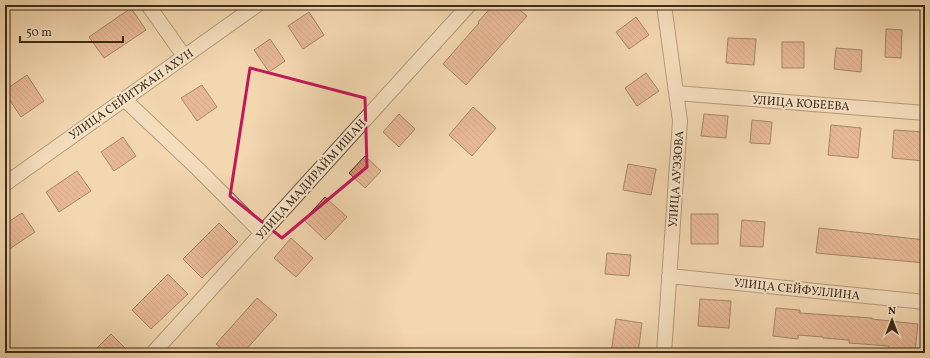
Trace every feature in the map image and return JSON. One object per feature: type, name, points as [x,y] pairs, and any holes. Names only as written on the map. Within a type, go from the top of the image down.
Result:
[{"type":"street","points":[[148,5],[184,56]]},
{"type":"street","name":"УЛИЦА СЕЙИТЖАН АХУН","points":[[5,184],[257,5]]},
{"type":"street","name":"УЛИЦА МАДИРАЙМ ИШАН","points":[[153,353],[469,5]]},
{"type":"street","name":"УЛИЦА АУЭЗОВА","points":[[664,5],[680,121],[664,353]]},
{"type":"street","name":"УЛИЦА КОБЕЕВА","points":[[676,93],[925,113]]},
{"type":"street","points":[[124,99],[198,169],[262,233]]},
{"type":"street","name":"УЛИЦА СЕЙФУЛЛИНА","points":[[670,276],[925,302]]},
{"type":"highlighted area","points":[[250,68],[365,98],[367,167],[282,238],[230,196]]},
{"type":"building","points":[[493,5],[514,5],[527,16],[466,85],[443,64]]},
{"type":"building","points":[[131,8],[146,30],[104,58],[89,37]]},
{"type":"building","points":[[309,12],[324,35],[303,49],[288,26]]},
{"type":"building","points":[[636,17],[649,35],[629,49],[616,32]]},
{"type":"building","points":[[886,29],[902,30],[901,58],[885,57]]},
{"type":"building","points":[[728,38],[756,39],[754,65],[726,63]]},
{"type":"building","points":[[270,39],[285,61],[269,72],[254,50]]},
{"type":"building","points":[[782,42],[804,42],[804,68],[782,68]]},
{"type":"building","points":[[836,48],[862,50],[861,72],[834,69]]},
{"type":"building","points":[[646,73],[659,91],[637,106],[625,88]]},
{"type":"building","points":[[27,75],[44,101],[21,117],[5,93],[5,90]]},
{"type":"building","points":[[202,85],[217,107],[197,121],[181,98]]},
{"type":"building","points":[[473,107],[496,128],[472,156],[449,135]]},
{"type":"building","points":[[399,114],[415,129],[399,147],[383,132]]},
{"type":"building","points":[[704,114],[728,116],[726,138],[701,136]]},
{"type":"building","points":[[752,120],[772,122],[770,144],[750,143]]},
{"type":"building","points":[[831,125],[861,128],[858,158],[828,155]]},
{"type":"building","points":[[894,130],[925,132],[924,161],[892,158]]},
{"type":"building","points":[[123,137],[136,156],[114,171],[101,152]]},
{"type":"building","points":[[365,156],[381,171],[365,188],[349,173]]},
{"type":"building","points":[[628,164],[656,169],[651,195],[623,190]]},
{"type":"building","points":[[77,171],[91,191],[59,212],[46,192]]},
{"type":"building","points":[[325,197],[347,217],[325,240],[304,220]]},
{"type":"building","points":[[22,213],[35,232],[5,252],[5,224]]},
{"type":"building","points":[[691,214],[718,214],[718,244],[691,244]]},
{"type":"building","points":[[742,220],[765,222],[763,247],[740,246]]},
{"type":"building","points":[[219,223],[238,242],[202,278],[183,259]]},
{"type":"building","points":[[819,228],[925,240],[925,263],[816,253]]},
{"type":"building","points":[[291,238],[313,258],[296,277],[274,258]]},
{"type":"building","points":[[607,253],[631,255],[629,276],[605,274]]},
{"type":"building","points":[[168,274],[188,294],[151,329],[132,310]]},
{"type":"building","points":[[257,298],[277,315],[243,353],[226,353],[216,344]]},
{"type":"building","points":[[700,299],[731,301],[729,328],[698,326]]},
{"type":"building","points":[[776,308],[800,310],[800,313],[872,318],[918,324],[915,351],[889,349],[889,346],[849,343],[849,340],[823,337],[798,335],[798,339],[773,336]]},
{"type":"building","points":[[616,319],[642,323],[638,353],[611,353]]},
{"type":"building","points":[[111,334],[130,353],[92,353]]}]
